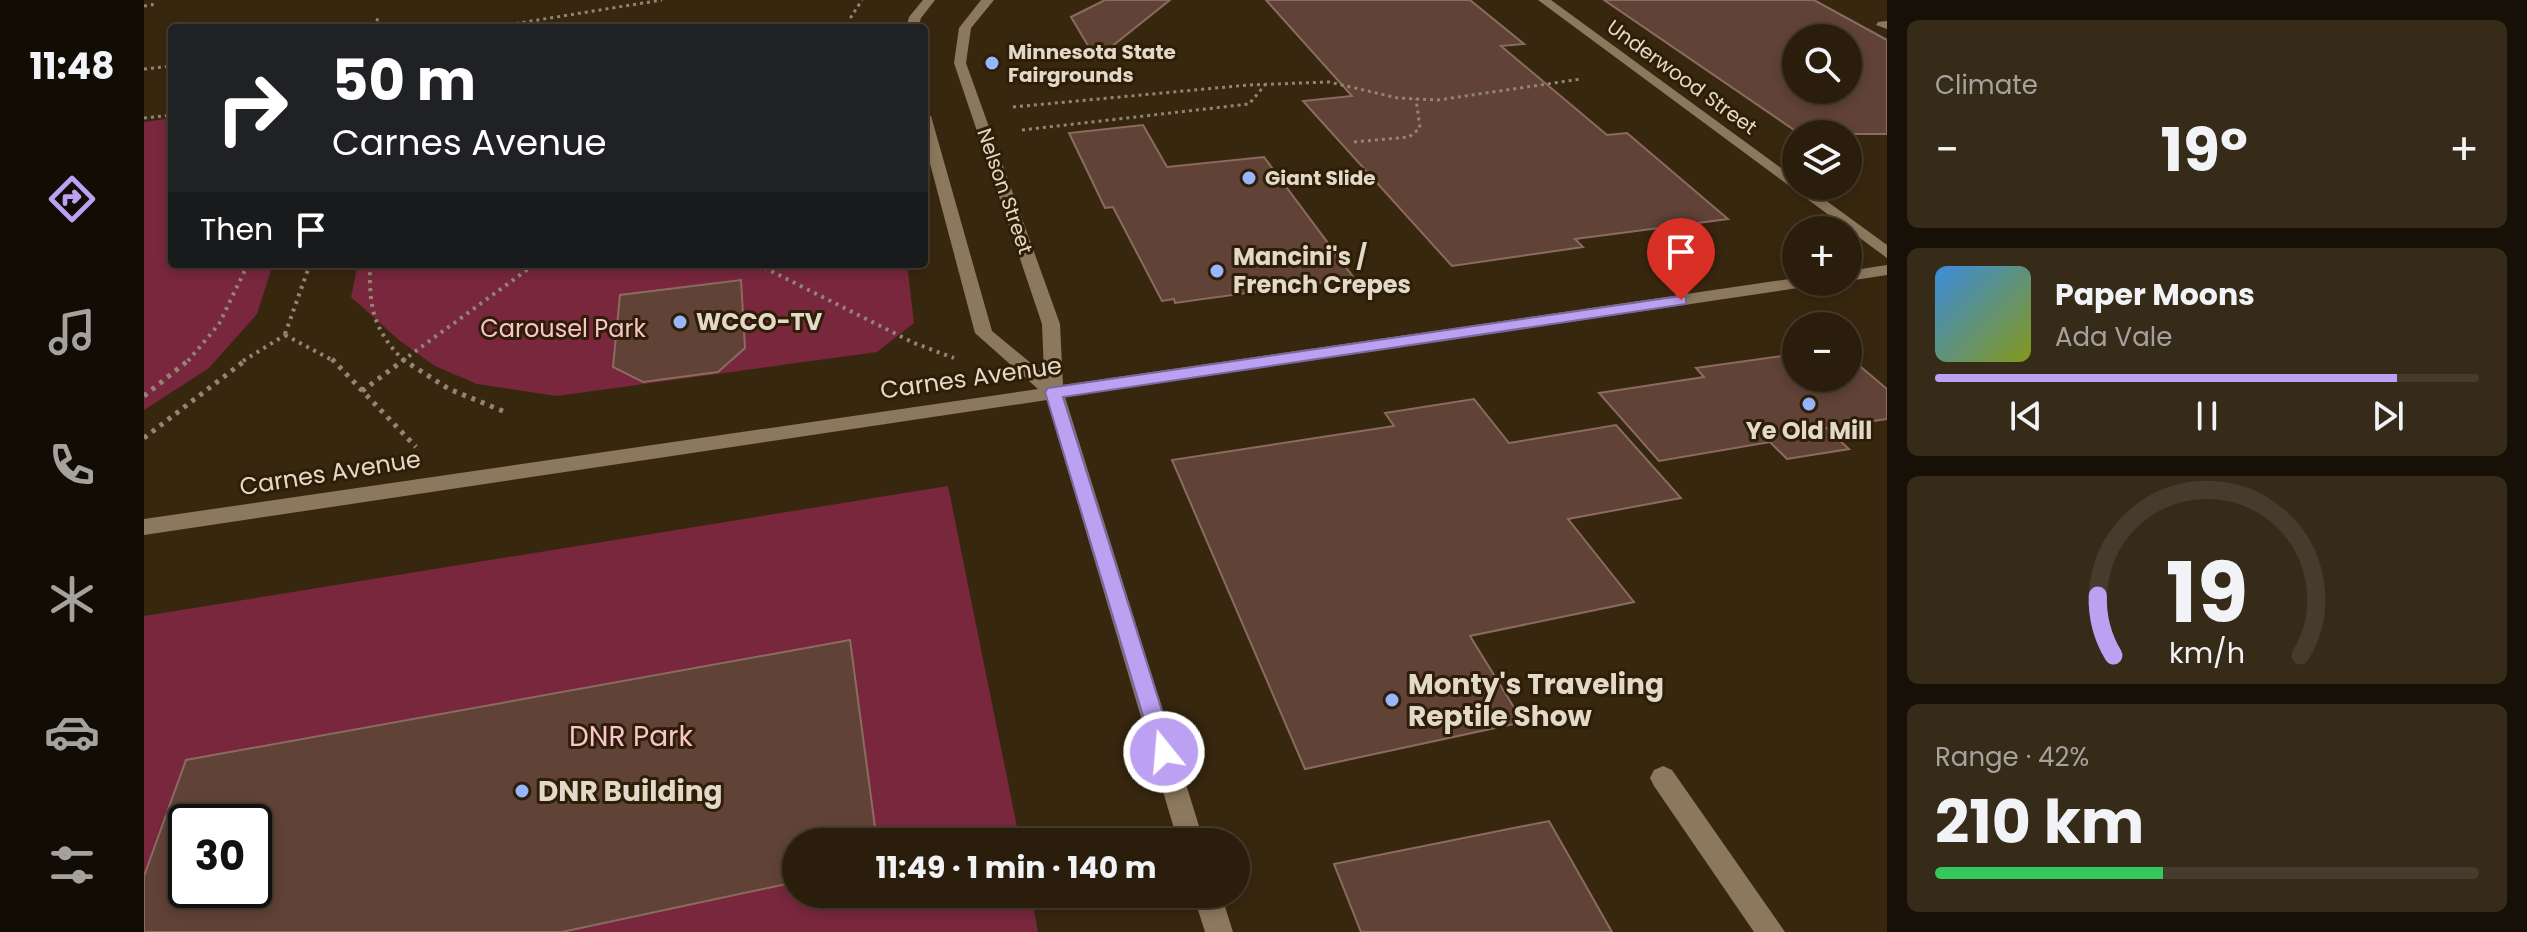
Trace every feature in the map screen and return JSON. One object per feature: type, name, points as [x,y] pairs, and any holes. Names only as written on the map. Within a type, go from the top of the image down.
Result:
[{"type":"street","points":[[913,24],[929,0]]},
{"type":"street","name":"Nelson Street","points":[[988,0],[971,16],[959,39],[960,63],[1051,324],[1054,392],[1187,828]]},
{"type":"street","name":"Underwood Street","points":[[1544,0],[1782,176]]},
{"type":"street","points":[[928,130],[984,333],[1054,392]]},
{"type":"street","name":"Underwood Street","points":[[1815,200],[1887,253]]},
{"type":"street","points":[[1862,274],[1887,270]]},
{"type":"street","name":"Carnes Avenue","points":[[144,527],[1782,285]]},
{"type":"street","points":[[1663,778],[1771,932]]},
{"type":"street","points":[[1211,908],[1219,932]]},
{"type":"path","points":[[144,6],[152,5],[155,0]]},
{"type":"path","points":[[513,24],[662,0]]},
{"type":"path","points":[[850,24],[851,17],[862,0]]},
{"type":"path","points":[[376,24],[378,17]]},
{"type":"path","points":[[144,69],[168,66]]},
{"type":"path","points":[[1012,108],[1266,84],[1329,82],[1398,98],[1438,100],[1581,79]]},
{"type":"path","points":[[1021,130],[1249,104],[1266,84]]},
{"type":"path","points":[[1354,142],[1409,137],[1420,128],[1416,99]]},
{"type":"path","points":[[144,118],[168,115]]},
{"type":"path","points":[[144,396],[191,361],[216,332],[246,268]]},
{"type":"path","points":[[144,438],[230,370],[285,335],[309,268]]},
{"type":"path","points":[[370,268],[369,311],[381,338],[403,362],[445,388],[503,411]]},
{"type":"path","points":[[362,391],[530,268]]},
{"type":"path","points":[[765,268],[914,343],[967,362]]},
{"type":"path","points":[[285,335],[333,360],[453,481]]},
{"type":"green space","points":[[168,119],[168,268],[272,268],[257,314],[209,368],[144,410],[144,122]]},
{"type":"green space","name":"Carousel Park","points":[[357,268],[907,268],[914,323],[877,352],[557,396],[477,384],[435,366],[400,341],[351,297]]},
{"type":"green space","name":"DNR Park","points":[[948,486],[1017,828],[782,828],[782,908],[1034,908],[1038,932],[144,932],[144,616]]},
{"type":"building","points":[[1105,0],[1170,0],[1096,59],[1071,17]]},
{"type":"building","points":[[1266,0],[1470,0],[1524,44],[1501,46],[1607,135],[1627,133],[1728,219],[1575,239],[1583,247],[1452,266],[1303,101],[1352,96]]},
{"type":"building","points":[[1604,0],[1814,0],[1858,24],[1782,24],[1782,104],[1862,104],[1862,26],[1887,40],[1887,134],[1862,134],[1862,120],[1782,122]]},
{"type":"building","points":[[1143,125],[1167,167],[1264,157],[1354,278],[1175,303],[1174,299],[1162,301],[1113,207],[1105,208],[1069,133]]},
{"type":"building","name":"WCCO-TV","points":[[741,280],[745,348],[718,372],[643,382],[613,367],[620,295]]},
{"type":"building","points":[[1782,356],[1782,392],[1862,392],[1862,368],[1887,389],[1887,419],[1826,428],[1849,449],[1787,459],[1770,442],[1659,461],[1599,393],[1704,377],[1696,368]]},
{"type":"building","points":[[1474,399],[1509,443],[1616,425],[1681,498],[1568,519],[1634,602],[1470,636],[1523,722],[1305,769],[1172,460],[1394,426],[1385,413]]},
{"type":"building","name":"DNR Building","points":[[850,640],[875,828],[782,828],[782,885],[562,932],[144,932],[144,876],[168,810],[168,908],[272,908],[272,804],[170,804],[186,760]]},
{"type":"building","points":[[1549,821],[1612,932],[1361,932],[1334,864]]},
{"type":"place","name":"Minnesota State Fairgrounds","points":[[992,63]]},
{"type":"place","name":"Giant Slide","points":[[1249,178]]},
{"type":"place","name":"Mancini's / French Crepes","points":[[1217,271]]},
{"type":"place","name":"WCCO-TV","points":[[680,322]]},
{"type":"place","name":"Ye Old Mill","points":[[1809,404]]},
{"type":"place","name":"Monty's Traveling Reptile Show","points":[[1392,700]]},
{"type":"place","name":"DNR Building","points":[[522,791]]},
{"type":"route","points":[[1164,752],[1054,392],[1681,300]]}]
